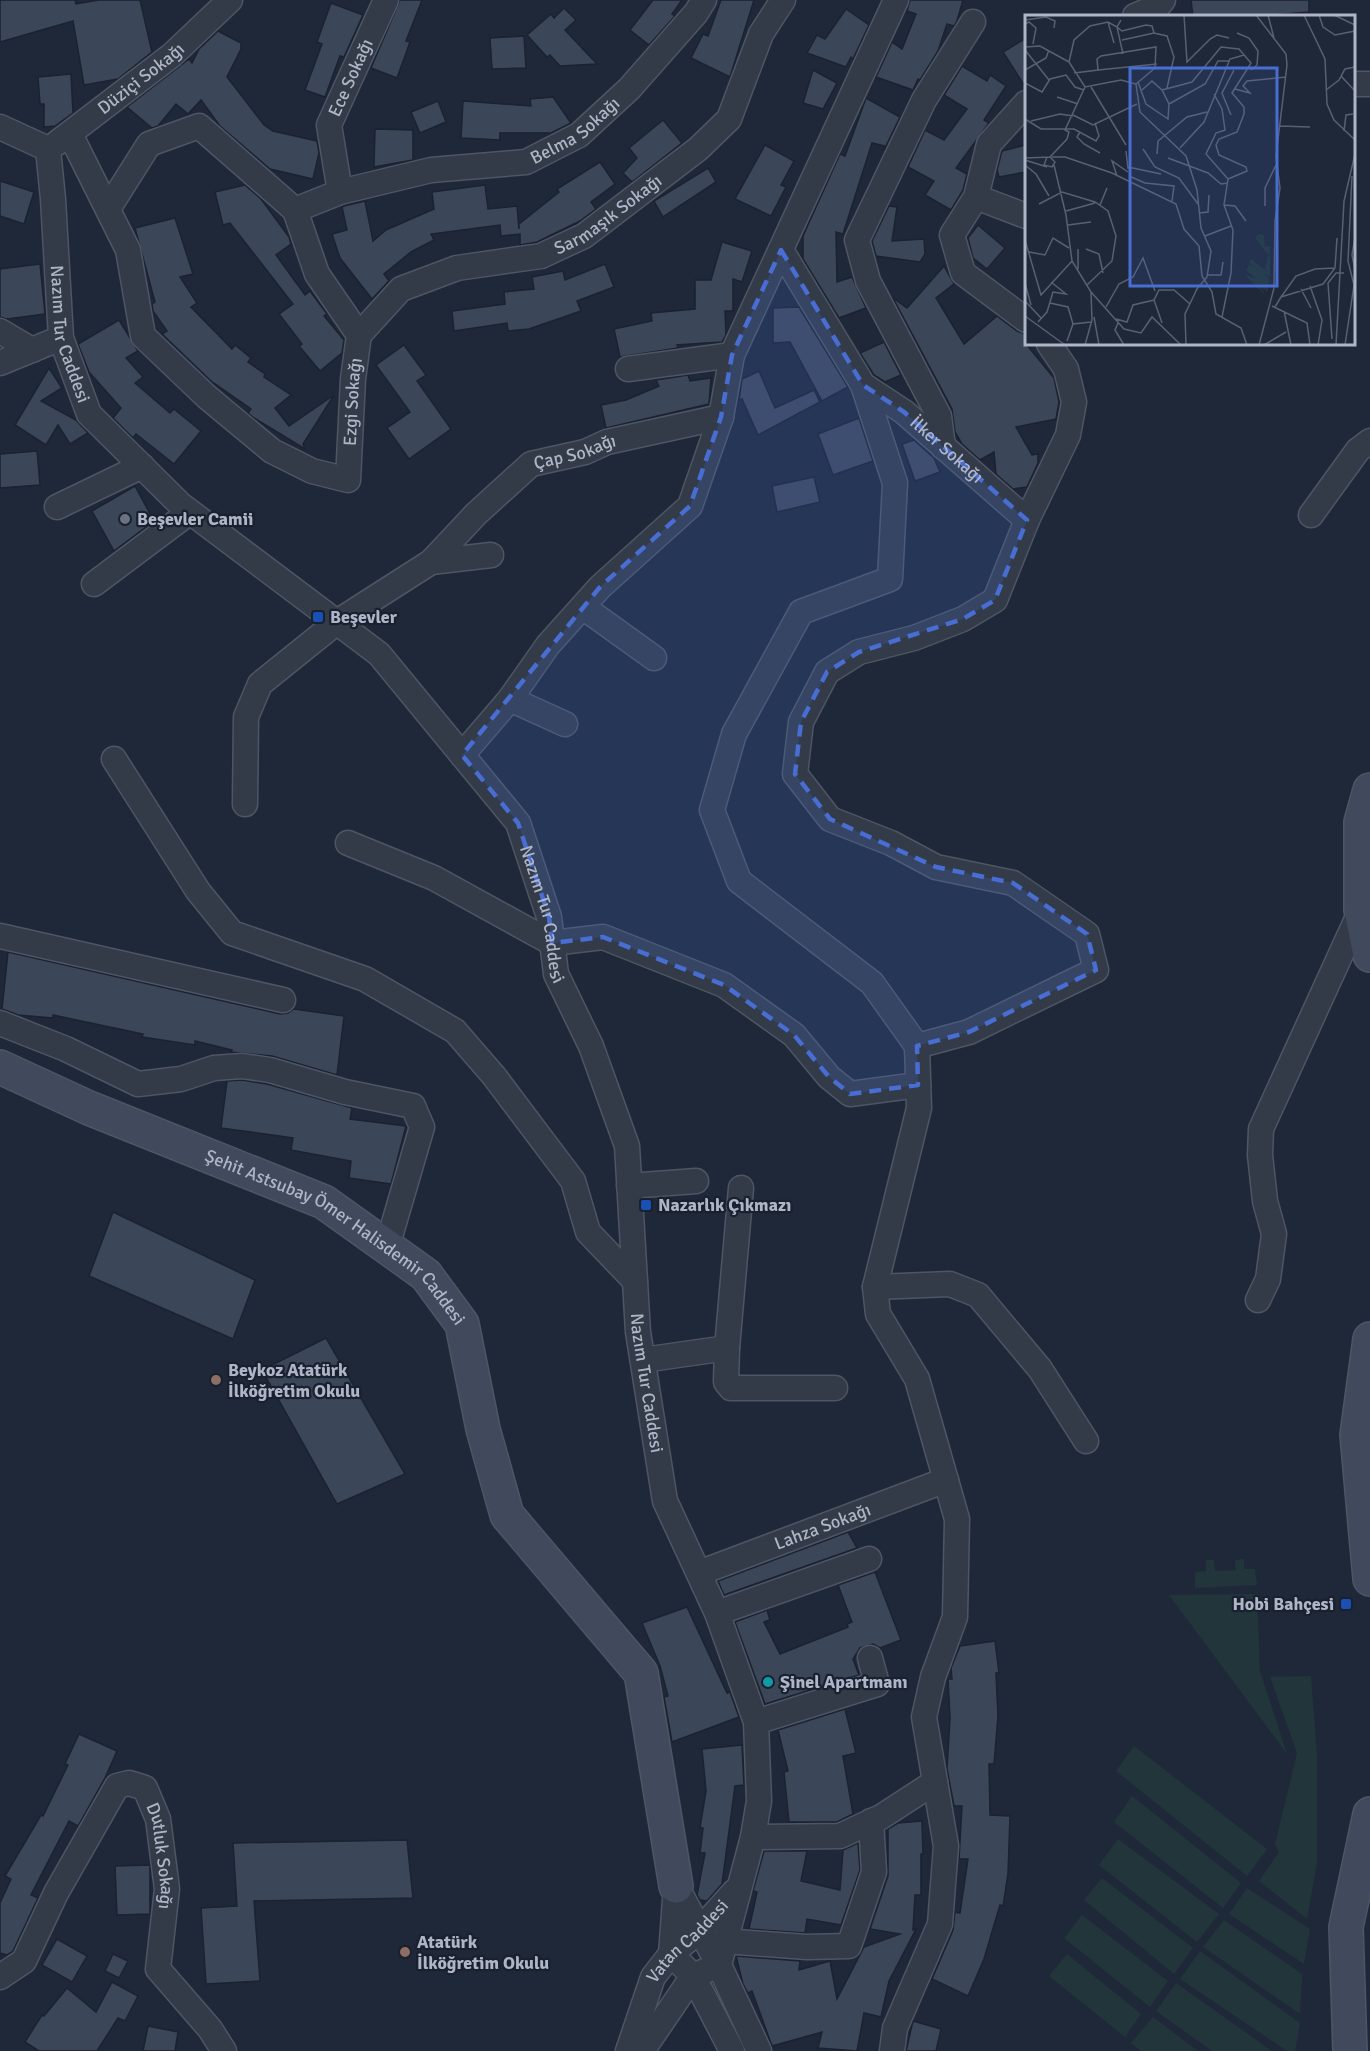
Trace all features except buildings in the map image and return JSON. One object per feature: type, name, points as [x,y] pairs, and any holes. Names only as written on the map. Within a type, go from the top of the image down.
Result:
[{"type":"street","name":"Düziçi Sokağı","points":[[48,149],[172,55],[230,0]]},
{"type":"street","name":"Ece Sokağı","points":[[340,192],[329,125],[386,0]]},
{"type":"street","name":"Belma Sokağı","points":[[295,210],[340,192],[431,170],[526,162],[579,135],[629,89],[696,13],[704,0]]},
{"type":"street","name":"Sarmaşık Sokağı","points":[[359,335],[401,289],[457,268],[541,256],[584,236],[698,149],[729,119],[761,34],[783,0]]},
{"type":"street","points":[[462,755],[510,699],[548,645],[600,587],[690,506],[721,417],[732,355],[896,0]]},
{"type":"street","points":[[1120,15],[1132,0]]},
{"type":"street","points":[[1137,15],[1158,6],[1163,0]]},
{"type":"street","points":[[943,447],[939,416],[868,281],[857,240],[924,100],[973,22]]},
{"type":"street","points":[[1025,103],[989,144],[976,197],[952,235],[963,273],[1025,319]]},
{"type":"street","name":"Ezgi Sokağı","points":[[70,134],[128,250],[143,336],[207,397],[272,451],[312,471],[348,480],[353,379],[359,335],[317,274],[295,210],[199,126],[149,144],[108,209]]},
{"type":"street","points":[[0,127],[48,149]]},
{"type":"street","name":"Nazım Tur Caddesi","points":[[48,149],[61,338],[89,414],[190,512],[379,654],[518,823],[549,917],[555,974],[591,1046],[627,1146],[635,1281],[643,1360],[665,1501],[717,1613],[756,1722],[759,1802],[753,1837],[738,1888]]},
{"type":"street","points":[[976,197],[1025,216]]},
{"type":"street","points":[[781,250],[863,385],[895,483],[890,579],[801,612],[734,734],[712,810],[739,881],[872,983],[917,1046],[919,1108],[884,1242],[875,1287],[878,1314],[917,1379],[957,1519],[955,1617],[933,1677],[924,1717],[946,1846],[940,1924],[895,2028],[892,2051]]},
{"type":"street","points":[[0,331],[32,350]]},
{"type":"street","points":[[0,363],[61,338]]},
{"type":"street","points":[[917,1046],[969,1032],[1096,970],[1087,934],[1013,883],[936,867],[891,843],[830,819],[795,774],[801,722],[827,672],[859,652],[914,638],[954,623],[995,600],[1027,520],[1068,435],[1074,402],[1066,369],[1050,345]]},
{"type":"street","points":[[628,369],[732,355]]},
{"type":"street","name":"İlker Sokağı","points":[[863,385],[904,412],[1027,520]]},
{"type":"street","name":"Çap Sokağı","points":[[245,804],[246,717],[260,684],[337,622],[432,562],[476,514],[531,464],[585,452],[607,442],[721,417]]},
{"type":"street","points":[[1311,515],[1358,450],[1370,441]]},
{"type":"street","points":[[57,507],[142,466]]},
{"type":"street","points":[[94,584],[190,512]]},
{"type":"street","name":"Çap Sokağı","points":[[432,562],[491,555]]},
{"type":"street","points":[[583,607],[654,658]]},
{"type":"street","points":[[510,699],[565,724]]},
{"type":"street","points":[[114,759],[198,891],[232,933],[365,979],[455,1031],[494,1077],[573,1181],[588,1232],[635,1281]]},
{"type":"street","points":[[1370,790],[1361,822],[1361,910],[1370,955]]},
{"type":"street","points":[[348,843],[434,878],[552,943],[603,937],[724,985],[794,1035],[829,1077],[850,1094],[918,1085]]},
{"type":"street","points":[[1258,1300],[1268,1279],[1274,1234],[1265,1201],[1260,1155],[1261,1129],[1361,910]]},
{"type":"street","points":[[0,936],[283,1000]]},
{"type":"street","points":[[0,1023],[66,1049],[138,1084],[181,1079],[214,1068],[242,1066],[270,1070],[345,1092],[413,1106],[422,1127],[387,1247]]},
{"type":"street","name":"Şehit Astsubay Ömer Halisdemir Caddesi","points":[[0,1067],[89,1108],[324,1202],[426,1275],[462,1324],[483,1429],[507,1515],[640,1673],[676,1886]]},
{"type":"street","points":[[629,1186],[696,1181]]},
{"type":"street","points":[[741,1188],[726,1382],[731,1388],[835,1388]]},
{"type":"street","points":[[875,1287],[950,1284],[978,1295],[1040,1369],[1086,1441]]},
{"type":"street","points":[[1370,1339],[1357,1435],[1370,1578]]},
{"type":"street","points":[[643,1360],[727,1348]]},
{"type":"street","name":"Lahza Sokağı","points":[[699,1573],[946,1480]]},
{"type":"street","points":[[717,1613],[869,1559]]},
{"type":"street","points":[[756,1722],[877,1684],[870,1658]]},
{"type":"street","points":[[753,1837],[840,1836],[871,1821],[935,1782]]},
{"type":"street","name":"Dutluk Sokağı","points":[[0,1977],[24,1961],[56,1893],[117,1786],[129,1783],[145,1788],[158,1819],[167,1889],[158,1969],[210,2029],[224,2051]]},
{"type":"street","points":[[1350,2051],[1346,1927],[1370,1814]]},
{"type":"street","points":[[723,1941],[807,1947],[849,1946],[874,1872],[871,1821]]},
{"type":"street","points":[[676,1886],[719,1965],[759,2051]]},
{"type":"street","points":[[676,1886],[672,1954],[693,1976],[732,2051]]},
{"type":"street","name":"Vatan Caddesi","points":[[649,2047],[693,1976],[719,1965],[723,1941],[738,1888]]},
{"type":"street","name":"Vatan Caddesi","points":[[628,2051],[653,1977],[672,1954],[699,1931],[738,1888]]},
{"type":"highlighted area","points":[[781,250],[863,385],[904,412],[1027,520],[995,600],[963,619],[859,652],[827,672],[801,722],[795,774],[830,819],[936,867],[1013,883],[1087,934],[1096,970],[969,1032],[917,1046],[918,1085],[850,1094],[829,1077],[794,1035],[724,985],[603,937],[552,943],[549,917],[518,823],[462,755],[600,587],[690,506],[721,417],[732,355]]},
{"type":"green space","points":[[1244,1559],[1244,1569],[1255,1569],[1257,1585],[1195,1588],[1195,1572],[1206,1571],[1206,1560],[1214,1560],[1215,1571],[1236,1570],[1235,1560]]},
{"type":"green space","points":[[1257,1594],[1260,1671],[1287,1754],[1169,1595]]},
{"type":"green space","points":[[1311,1676],[1317,1755],[1317,1863],[1307,1919],[1259,1881],[1279,1852],[1275,1844],[1297,1753],[1270,1677]]},
{"type":"green space","points":[[1134,1746],[1267,1849],[1247,1876],[1116,1771]]},
{"type":"green space","points":[[1132,1796],[1241,1883],[1223,1908],[1114,1822]]},
{"type":"green space","points":[[1118,1839],[1219,1914],[1197,1942],[1099,1865]]},
{"type":"green space","points":[[1102,1878],[1193,1948],[1174,1974],[1084,1900]]},
{"type":"green space","points":[[1247,1888],[1310,1929],[1304,1964],[1229,1914]]},
{"type":"green space","points":[[1082,1915],[1168,1981],[1150,2007],[1064,1938]]},
{"type":"green space","points":[[1224,1920],[1302,1974],[1300,2014],[1203,1947]]},
{"type":"green space","points":[[1200,1951],[1300,2023],[1295,2051],[1287,2051],[1180,1979]]},
{"type":"green space","points":[[1067,1954],[1141,2014],[1125,2037],[1049,1976]]},
{"type":"green space","points":[[1176,1983],[1272,2051],[1212,2051],[1156,2011]]},
{"type":"green space","points":[[1153,2017],[1198,2051],[1141,2051],[1131,2043]]},
{"type":"place","name":"Beşevler Camii","points":[[125,519]]},
{"type":"place","name":"Beşevler","points":[[318,617]]},
{"type":"place","name":"Nazarlık Çıkmazı","points":[[646,1205]]},
{"type":"place","name":"Beykoz Atatürk İlköğretim Okulu","points":[[216,1380]]},
{"type":"place","name":"Hobi Bahçesi","points":[[1346,1604]]},
{"type":"place","name":"Şinel Apartmanı","points":[[768,1682]]},
{"type":"place","name":"Atatürk İlköğretim Okulu","points":[[405,1952]]}]
